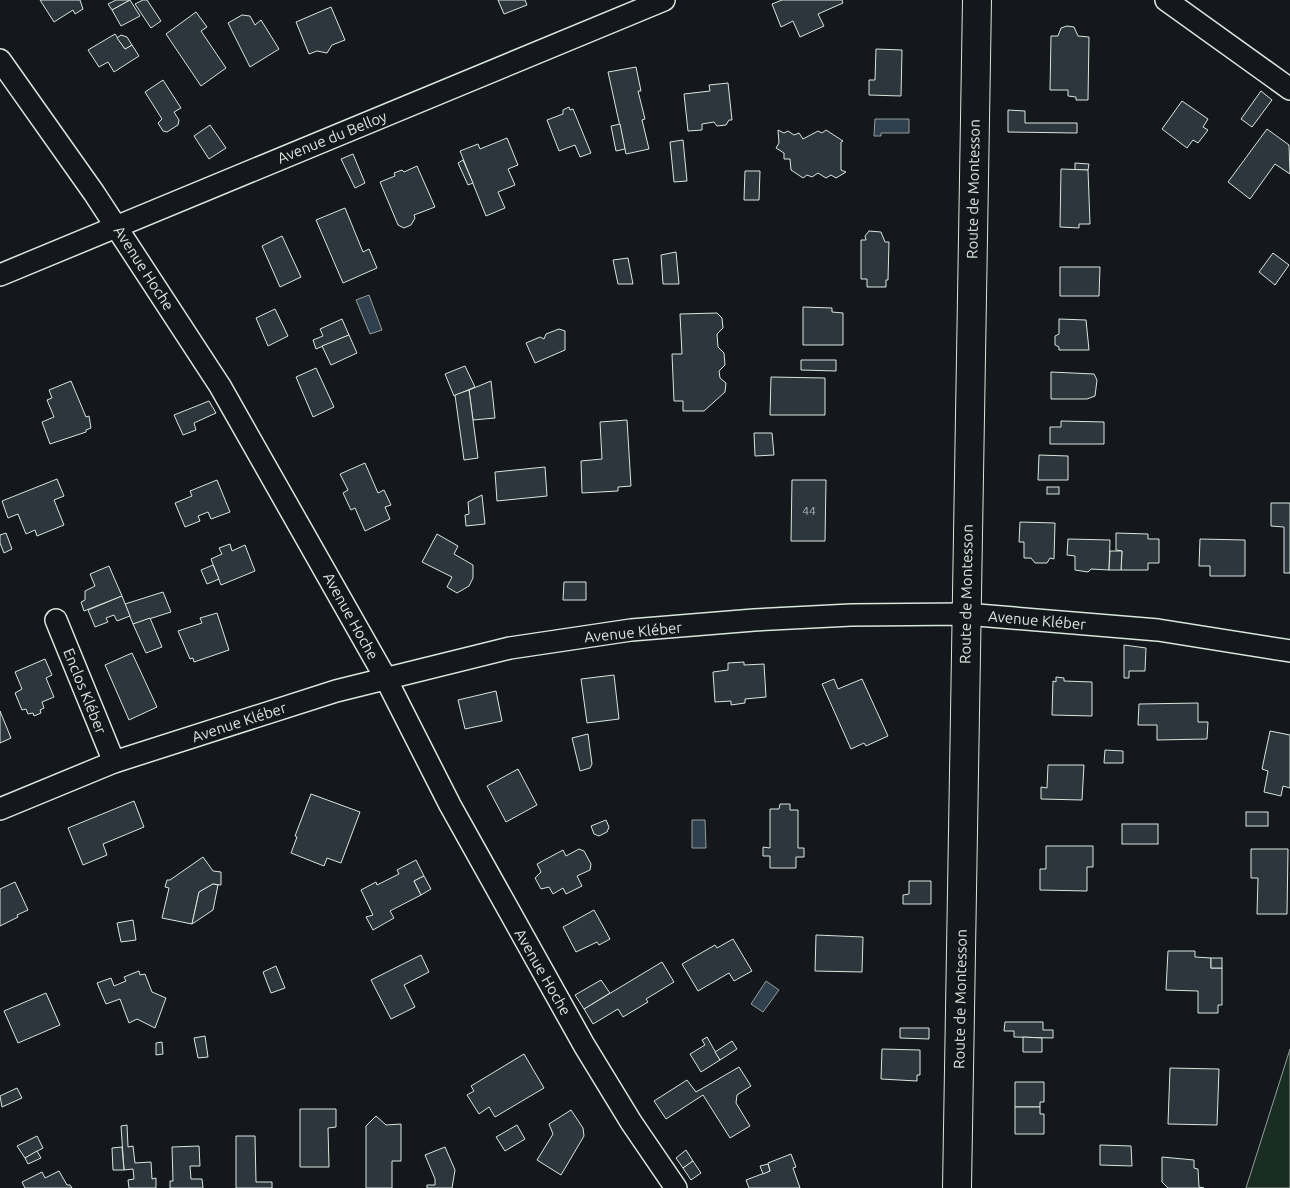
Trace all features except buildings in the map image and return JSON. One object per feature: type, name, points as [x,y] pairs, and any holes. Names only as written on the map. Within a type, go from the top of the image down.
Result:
[{"type":"main road","name":"Route de Montesson","points":[[957,1188],[965,614],[977,0]]},
{"type":"street","name":"Avenue du Belloy","points":[[0,275],[664,0]]},
{"type":"street","points":[[1166,0],[1290,89]]},
{"type":"street","name":"Avenue Hoche","points":[[0,60],[117,226],[220,386],[385,677],[450,805],[580,1037],[631,1122],[676,1188]]},
{"type":"street","name":"Avenue Kléber","points":[[0,809],[114,762],[385,677],[510,648],[631,630],[764,620],[965,614],[1158,630],[1290,650]]},
{"type":"street","name":"Enclos Kléber","points":[[56,620],[114,762]]},
{"type":"green space","points":[[1290,1049],[1290,1188],[1246,1188]]},
{"type":"water","points":[[875,119],[909,119],[909,133],[881,133],[881,136],[874,136]]},
{"type":"water","points":[[369,295],[382,330],[370,334],[356,300]]},
{"type":"water","points":[[692,820],[705,820],[706,848],[692,848]]},
{"type":"water","points":[[766,981],[779,990],[763,1012],[751,1004]]}]
